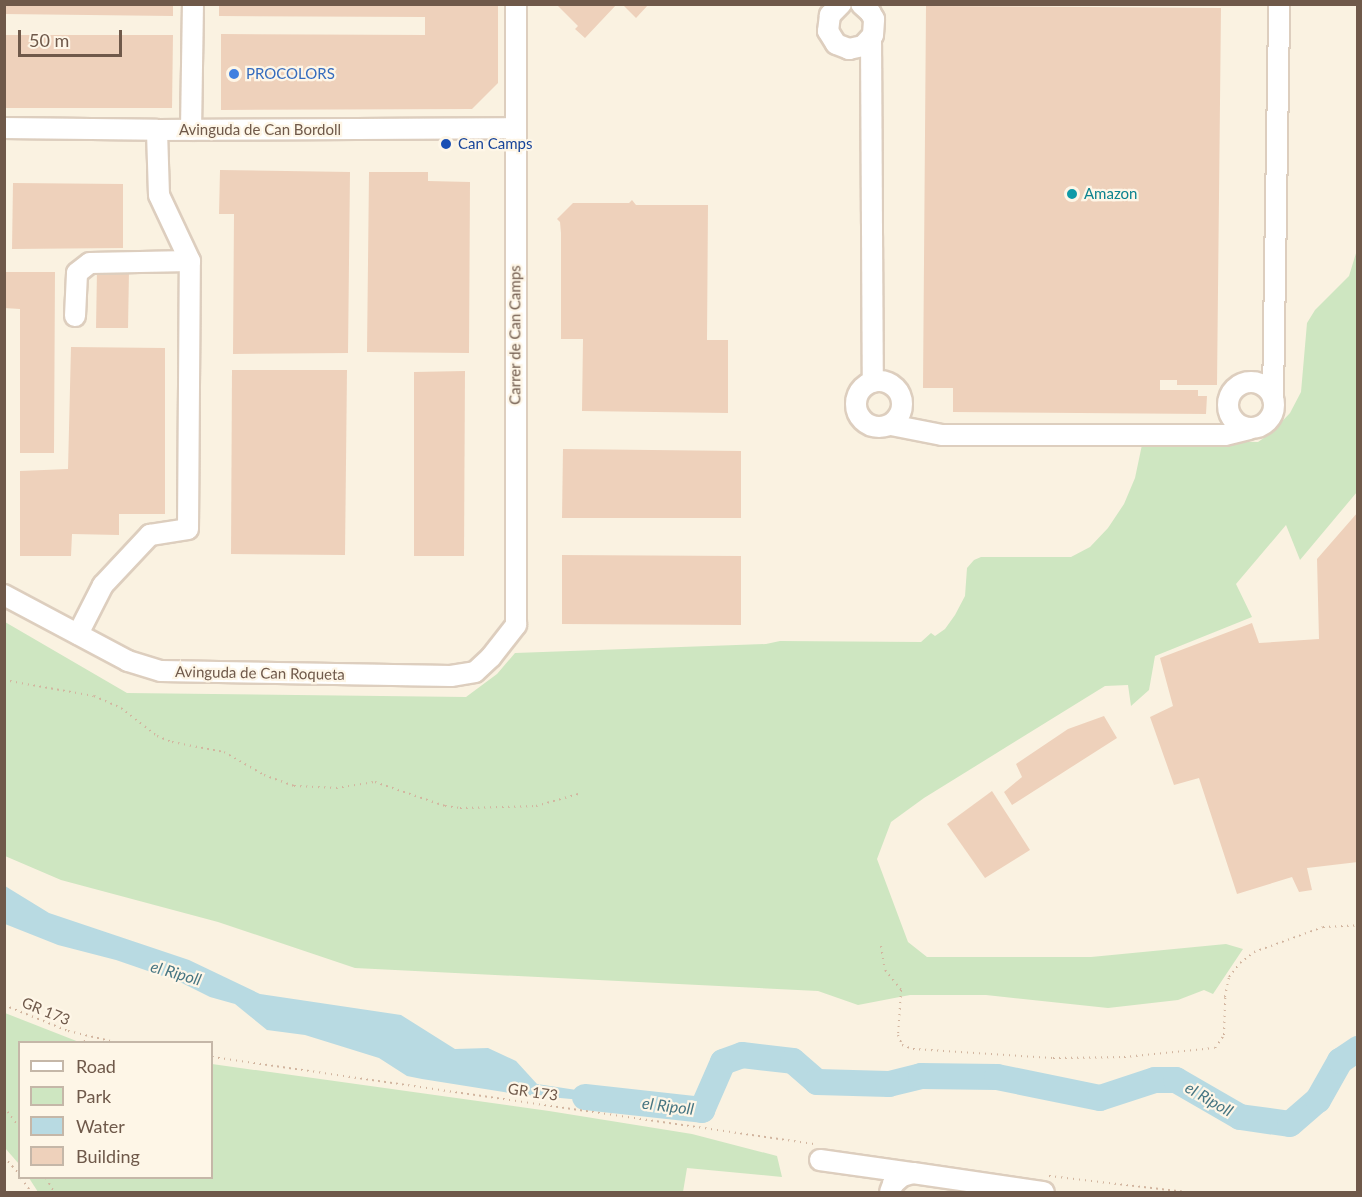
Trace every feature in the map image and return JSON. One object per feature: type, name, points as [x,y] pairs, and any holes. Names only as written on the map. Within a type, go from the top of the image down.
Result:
[{"type":"street","points":[[191,130],[193,4]]},
{"type":"street","name":"Carrer de Can Camps","points":[[491,657],[516,625],[516,4]]},
{"type":"street","points":[[841,4],[834,9],[828,23],[831,38],[849,49],[867,42]]},
{"type":"street","points":[[894,422],[902,406],[898,390],[885,381],[869,384],[857,394],[855,402],[859,417],[870,426],[877,428],[894,422],[954,435],[1225,435],[1243,426],[1264,425],[1269,420],[1274,406],[1280,4]]},
{"type":"street","points":[[869,384],[867,42],[875,27],[872,8]]},
{"type":"street","name":"Avinguda de Can Bordoll","points":[[4,128],[191,130],[516,128]]},
{"type":"street","points":[[78,634],[103,585],[150,534],[188,529],[190,261],[159,195],[157,130]]},
{"type":"street","points":[[75,316],[77,273],[90,263],[190,261]]},
{"type":"street","points":[[1243,426],[1231,418],[1227,404],[1229,396],[1238,385],[1245,382],[1259,383],[1265,386],[1273,398]]},
{"type":"street","name":"Avinguda de Can Roqueta","points":[[4,595],[128,661],[161,671],[451,676],[475,672],[491,657]]},
{"type":"street","points":[[818,1152],[913,1173],[1044,1192]]},
{"type":"street","points":[[890,1192],[892,1184],[902,1176],[913,1173]]},
{"type":"path","points":[[4,680],[94,696],[121,708],[157,736],[172,742],[224,752],[264,775],[294,786],[336,788],[375,782],[445,806],[460,808],[536,806],[578,794]]},
{"type":"path","points":[[881,946],[885,970],[901,990],[898,1035],[902,1045],[913,1049],[1053,1058],[1124,1057],[1215,1048],[1224,1035],[1225,997],[1229,977],[1240,963],[1254,952],[1323,927],[1358,926]]},
{"type":"path","name":"GR 173","points":[[4,1005],[88,1037],[110,1041]]},
{"type":"path","points":[[85,1041],[88,1037]]},
{"type":"path","name":"GR 173","points":[[213,1057],[818,1152]]},
{"type":"path","points":[[4,1107],[18,1125]]},
{"type":"path","points":[[4,1157],[18,1174]]},
{"type":"path","points":[[22,1179],[31,1192]]},
{"type":"green space","points":[[1357,250],[1357,492],[1300,560],[1286,525],[1236,584],[1252,617],[1155,656],[1149,690],[1131,706],[1128,685],[1105,686],[924,798],[891,822],[877,859],[908,942],[927,957],[1091,957],[1226,944],[1243,949],[1213,994],[1204,990],[1178,1000],[1108,1008],[986,995],[910,995],[858,1005],[818,991],[355,968],[218,922],[61,880],[5,856],[5,622],[127,693],[466,697],[497,674],[515,653],[766,644],[780,641],[921,642],[931,633],[935,636],[945,629],[955,615],[965,596],[967,568],[974,560],[981,557],[1071,557],[1090,547],[1108,528],[1124,504],[1135,478],[1143,440],[1258,442],[1271,433],[1290,413],[1301,392],[1307,323],[1315,310],[1349,276]]},
{"type":"green space","points":[[5,1013],[76,1041],[18,1041],[18,1163],[5,1148]]},
{"type":"green space","points":[[213,1064],[549,1111],[692,1134],[777,1156],[782,1177],[687,1168],[683,1192],[38,1192],[30,1179],[213,1179]]},
{"type":"water","points":[[5,886],[49,913],[189,960],[260,994],[401,1015],[455,1049],[488,1048],[516,1061],[537,1084],[616,1096],[618,1101],[614,1103],[517,1094],[407,1076],[379,1058],[305,1035],[267,1030],[235,1004],[210,997],[180,982],[116,960],[58,945],[5,924]]},
{"type":"building","points":[[219,4],[498,4],[498,83],[472,109],[221,110],[221,34],[425,35],[425,17],[219,16]]},
{"type":"building","points":[[556,4],[617,4],[585,38],[575,29],[578,26]]},
{"type":"building","points":[[622,4],[649,4],[636,18]]},
{"type":"building","points":[[4,5],[173,5],[173,16],[4,14]]},
{"type":"building","name":"Amazon","points":[[926,6],[1221,8],[1217,385],[1177,385],[1177,380],[1160,380],[1160,390],[1198,390],[1198,396],[1207,396],[1206,414],[953,412],[953,388],[923,388]]},
{"type":"building","points":[[4,35],[173,35],[172,108],[4,108]]},
{"type":"building","points":[[220,170],[350,172],[348,353],[233,354],[234,214],[219,214]]},
{"type":"building","points":[[369,172],[428,172],[428,181],[470,182],[469,353],[367,352]]},
{"type":"building","points":[[13,183],[123,184],[123,248],[12,249]]},
{"type":"building","points":[[632,200],[636,205],[708,205],[707,340],[728,340],[728,413],[582,411],[583,339],[561,339],[561,233],[560,222],[557,219],[573,203],[629,203]]},
{"type":"building","points":[[97,270],[129,271],[128,328],[96,328]]},
{"type":"building","points":[[4,272],[55,272],[54,453],[20,453],[20,309],[4,308]]},
{"type":"building","points":[[71,347],[165,348],[165,514],[119,514],[119,535],[72,534],[71,556],[20,556],[20,471],[68,469]]},
{"type":"building","points":[[232,370],[347,370],[345,555],[231,554]]},
{"type":"building","points":[[465,371],[464,556],[414,556],[414,372]]},
{"type":"building","points":[[563,449],[741,451],[741,518],[562,518]]},
{"type":"building","points":[[1358,512],[1358,862],[1307,868],[1312,890],[1299,892],[1292,877],[1237,894],[1199,778],[1174,785],[1150,717],[1173,706],[1160,658],[1252,623],[1259,643],[1319,639],[1317,559]]},
{"type":"building","points":[[562,555],[741,556],[741,625],[562,624]]},
{"type":"building","points":[[1104,716],[1117,738],[1012,805],[1004,792],[1022,777],[1016,764],[1068,729]]},
{"type":"building","points":[[992,791],[1030,850],[985,878],[947,824]]},
{"type":"waterway","name":"el Ripoll","points":[[585,1097],[702,1110],[723,1062],[742,1055],[793,1061],[817,1082],[889,1084],[921,1076],[997,1077],[1100,1098],[1155,1080],[1176,1080],[1240,1117],[1290,1124],[1318,1100],[1340,1061],[1358,1049]]},
{"type":"place","name":"PROCOLORS","points":[[234,74]]},
{"type":"place","name":"Can Camps","points":[[446,144]]},
{"type":"place","name":"Amazon","points":[[1072,194]]}]
